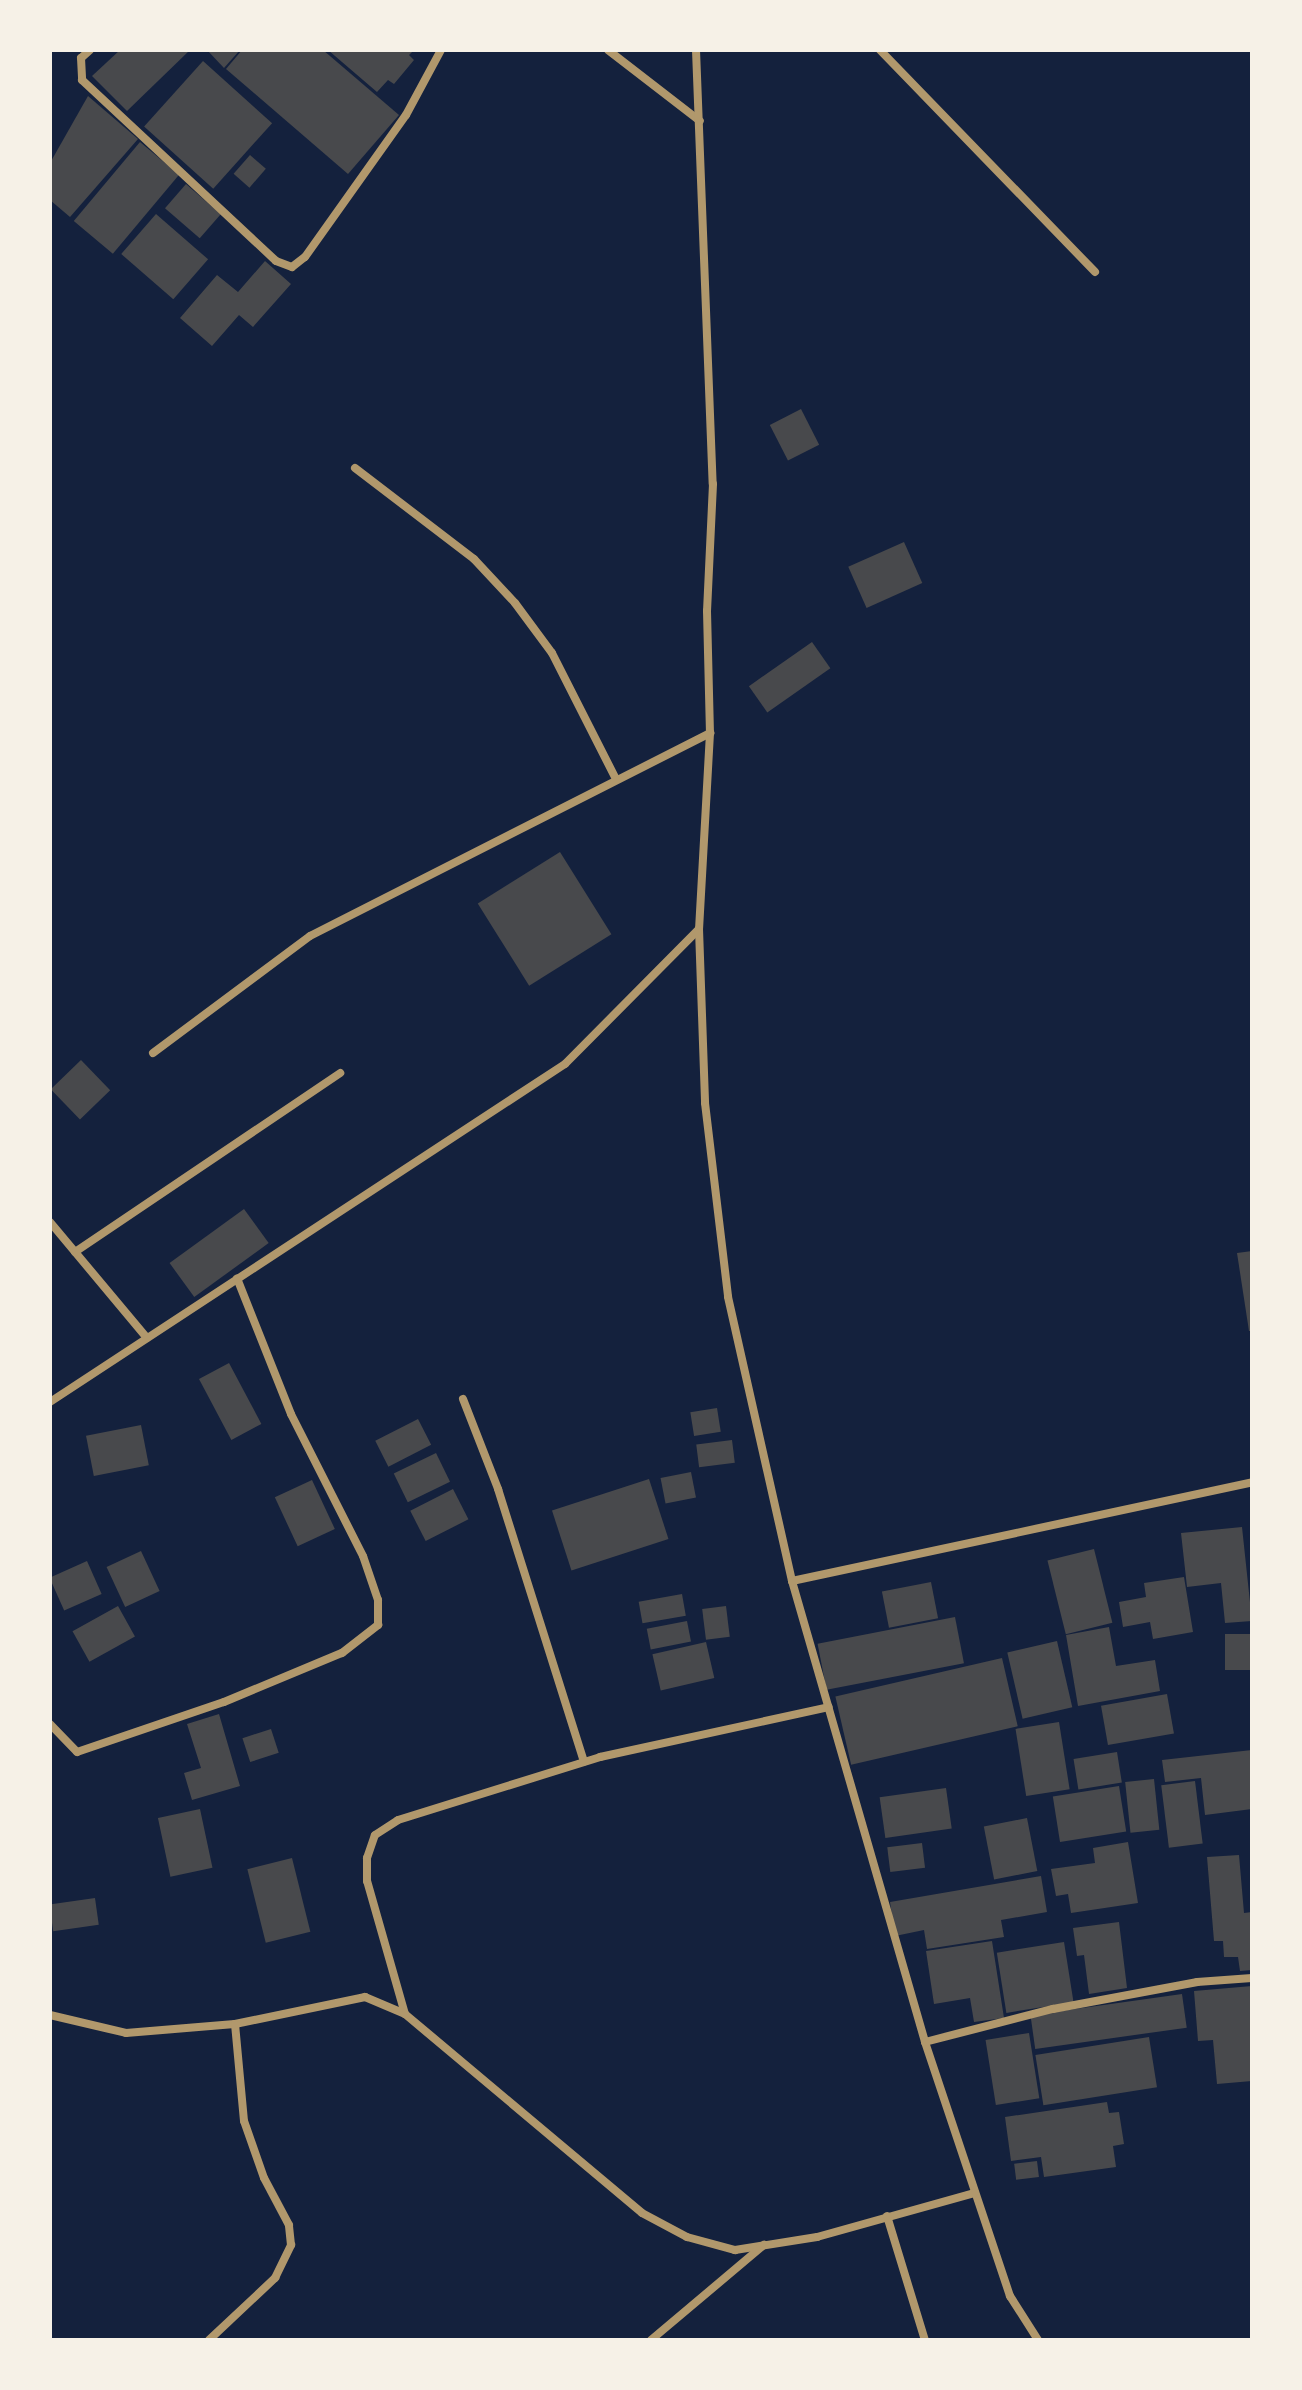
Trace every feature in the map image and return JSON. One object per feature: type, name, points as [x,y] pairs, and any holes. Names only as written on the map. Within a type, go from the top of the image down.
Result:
[{"type":"street","points":[[90,50],[81,58],[82,80],[276,261],[292,267],[305,257],[406,115],[441,50]]},
{"type":"street","points":[[608,50],[700,121]]},
{"type":"street","points":[[696,50],[713,484],[707,611],[710,733],[699,929],[705,1103],[728,1297],[792,1581],[925,2042],[1010,2296],[1038,2340]]},
{"type":"street","points":[[880,50],[1095,272]]},
{"type":"street","points":[[355,468],[474,559],[515,603],[552,653],[616,779]]},
{"type":"street","points":[[153,1053],[310,936],[710,733]]},
{"type":"street","points":[[50,1402],[565,1064],[699,929]]},
{"type":"street","points":[[75,1252],[340,1073]]},
{"type":"street","points":[[50,1222],[147,1338]]},
{"type":"street","points":[[50,1724],[77,1752],[224,1702],[327,1660],[378,1625],[378,1600],[363,1556],[291,1414],[237,1278]]},
{"type":"street","points":[[463,1399],[498,1489],[584,1762]]},
{"type":"street","points":[[792,1581],[1252,1482]]},
{"type":"street","points":[[405,2014],[367,1881],[367,1858],[375,1835],[398,1820],[584,1762],[829,1707]]},
{"type":"street","points":[[925,2042],[1053,2009],[1197,1982],[1252,1978]]},
{"type":"street","points":[[50,2015],[126,2033],[235,2024],[365,1997],[405,2014],[642,2213],[687,2237],[723,2247],[817,2237],[975,2193]]},
{"type":"street","points":[[209,2340],[275,2278],[291,2245],[289,2225],[264,2178],[244,2121],[235,2024]]},
{"type":"street","points":[[887,2216],[925,2340]]},
{"type":"street","points":[[651,2340],[764,2245]]},
{"type":"building","points":[[120,50],[190,50],[127,111],[92,76]]},
{"type":"building","points":[[207,50],[240,50],[224,68]]},
{"type":"building","points":[[242,50],[323,50],[399,115],[348,174],[226,69]]},
{"type":"building","points":[[328,50],[414,50],[409,55],[414,60],[394,84],[388,80],[377,92]]},
{"type":"building","points":[[203,61],[272,123],[213,189],[144,126]]},
{"type":"building","points":[[88,96],[138,139],[70,217],[50,200],[50,163]]},
{"type":"building","points":[[140,142],[179,175],[113,254],[74,221]]},
{"type":"building","points":[[250,155],[266,169],[249,188],[234,174]]},
{"type":"building","points":[[186,184],[221,214],[200,238],[165,208]]},
{"type":"building","points":[[156,214],[208,259],[173,299],[121,254]]},
{"type":"building","points":[[265,261],[291,284],[253,327],[239,315],[212,346],[180,318],[217,275],[238,292]]},
{"type":"building","points":[[801,409],[819,445],[788,461],[770,425]]},
{"type":"building","points":[[904,542],[922,583],[867,608],[848,567]]},
{"type":"building","points":[[812,642],[830,668],[767,712],[749,686]]},
{"type":"building","points":[[560,852],[611,934],[529,986],[478,903]]},
{"type":"building","points":[[81,1060],[110,1090],[80,1119],[51,1089]]},
{"type":"building","points":[[244,1209],[269,1243],[194,1297],[170,1263]]},
{"type":"building","points":[[1252,1251],[1252,1331],[1249,1331],[1237,1253]]},
{"type":"building","points":[[229,1363],[261,1424],[231,1440],[199,1379]]},
{"type":"building","points":[[717,1408],[721,1432],[694,1436],[690,1412]]},
{"type":"building","points":[[418,1419],[431,1445],[388,1467],[375,1441]]},
{"type":"building","points":[[141,1425],[149,1465],[94,1476],[86,1436]]},
{"type":"building","points":[[732,1440],[735,1463],[699,1467],[696,1444]]},
{"type":"building","points":[[436,1453],[450,1482],[408,1502],[394,1474]]},
{"type":"building","points":[[691,1472],[696,1498],[666,1503],[661,1478]]},
{"type":"building","points":[[649,1479],[668,1539],[571,1570],[552,1511]]},
{"type":"building","points":[[312,1480],[335,1529],[298,1546],[275,1497]]},
{"type":"building","points":[[453,1489],[468,1519],[426,1541],[410,1511]]},
{"type":"building","points":[[1242,1527],[1252,1621],[1225,1623],[1221,1583],[1187,1587],[1181,1533]]},
{"type":"building","points":[[1094,1549],[1112,1623],[1066,1634],[1047,1561]]},
{"type":"building","points":[[141,1551],[160,1591],[125,1607],[107,1567]]},
{"type":"building","points":[[87,1561],[102,1594],[64,1611],[50,1577]]},
{"type":"building","points":[[1184,1577],[1193,1632],[1153,1639],[1150,1622],[1123,1627],[1119,1602],[1146,1597],[1144,1583]]},
{"type":"building","points":[[931,1582],[938,1618],[889,1628],[882,1592]]},
{"type":"building","points":[[682,1594],[686,1616],[642,1623],[639,1602]]},
{"type":"building","points":[[118,1606],[135,1637],[89,1662],[73,1631]]},
{"type":"building","points":[[726,1606],[730,1637],[706,1640],[702,1609]]},
{"type":"building","points":[[955,1617],[964,1663],[827,1690],[818,1644]]},
{"type":"building","points":[[687,1621],[691,1642],[651,1649],[647,1629]]},
{"type":"building","points":[[1109,1627],[1116,1666],[1155,1660],[1160,1691],[1078,1706],[1066,1635]]},
{"type":"building","points":[[1225,1634],[1252,1634],[1252,1670],[1225,1670]]},
{"type":"building","points":[[1057,1641],[1072,1707],[1023,1719],[1007,1652]]},
{"type":"building","points":[[706,1642],[714,1678],[661,1690],[652,1654]]},
{"type":"building","points":[[1002,1658],[1018,1726],[851,1765],[835,1696]]},
{"type":"building","points":[[1167,1694],[1174,1733],[1108,1745],[1101,1706]]},
{"type":"building","points":[[219,1714],[240,1786],[192,1800],[184,1773],[201,1768],[187,1724]]},
{"type":"building","points":[[1059,1722],[1070,1789],[1026,1796],[1016,1729]]},
{"type":"building","points":[[271,1729],[279,1753],[250,1762],[242,1738]]},
{"type":"building","points":[[1252,1750],[1252,1809],[1205,1815],[1201,1778],[1165,1782],[1162,1760]]},
{"type":"building","points":[[1117,1752],[1122,1783],[1078,1790],[1074,1759]]},
{"type":"building","points":[[1154,1779],[1159,1830],[1130,1833],[1125,1782]]},
{"type":"building","points":[[1195,1781],[1203,1844],[1169,1848],[1161,1785]]},
{"type":"building","points":[[1119,1786],[1126,1831],[1060,1842],[1053,1796]]},
{"type":"building","points":[[946,1788],[952,1829],[885,1838],[880,1797]]},
{"type":"building","points":[[200,1809],[212,1868],[170,1877],[158,1818]]},
{"type":"building","points":[[1027,1818],[1037,1871],[994,1879],[984,1826]]},
{"type":"building","points":[[1128,1842],[1138,1903],[1071,1913],[1068,1894],[1056,1896],[1051,1869],[1095,1863],[1093,1848]]},
{"type":"building","points":[[922,1843],[925,1868],[890,1872],[887,1847]]},
{"type":"building","points":[[1239,1855],[1244,1913],[1252,1912],[1252,1970],[1240,1971],[1238,1957],[1224,1957],[1223,1941],[1214,1941],[1207,1857]]},
{"type":"building","points":[[292,1858],[310,1932],[266,1943],[247,1869]]},
{"type":"building","points":[[1041,1876],[1047,1912],[1001,1920],[1004,1937],[927,1949],[924,1930],[895,1936],[890,1902]]},
{"type":"building","points":[[95,1898],[99,1925],[53,1931],[50,1904]]},
{"type":"building","points":[[1119,1922],[1127,1988],[1089,1994],[1084,1955],[1077,1956],[1073,1928]]},
{"type":"building","points":[[992,1941],[1004,2018],[974,2022],[970,1998],[934,2004],[926,1951]]},
{"type":"building","points":[[1064,1942],[1074,2002],[1006,2013],[997,1953]]},
{"type":"building","points":[[1252,1986],[1252,2081],[1217,2084],[1213,2040],[1198,2041],[1194,1991]]},
{"type":"building","points":[[1182,1994],[1187,2028],[1035,2049],[1030,2015]]},
{"type":"building","points":[[1029,2033],[1039,2098],[996,2105],[986,2040]]},
{"type":"building","points":[[1149,2037],[1157,2087],[1043,2105],[1035,2055]]},
{"type":"building","points":[[1107,2102],[1109,2113],[1119,2112],[1124,2144],[1113,2146],[1116,2167],[1044,2177],[1041,2157],[1011,2161],[1005,2117]]},
{"type":"building","points":[[1037,2161],[1039,2177],[1016,2180],[1014,2164]]}]
